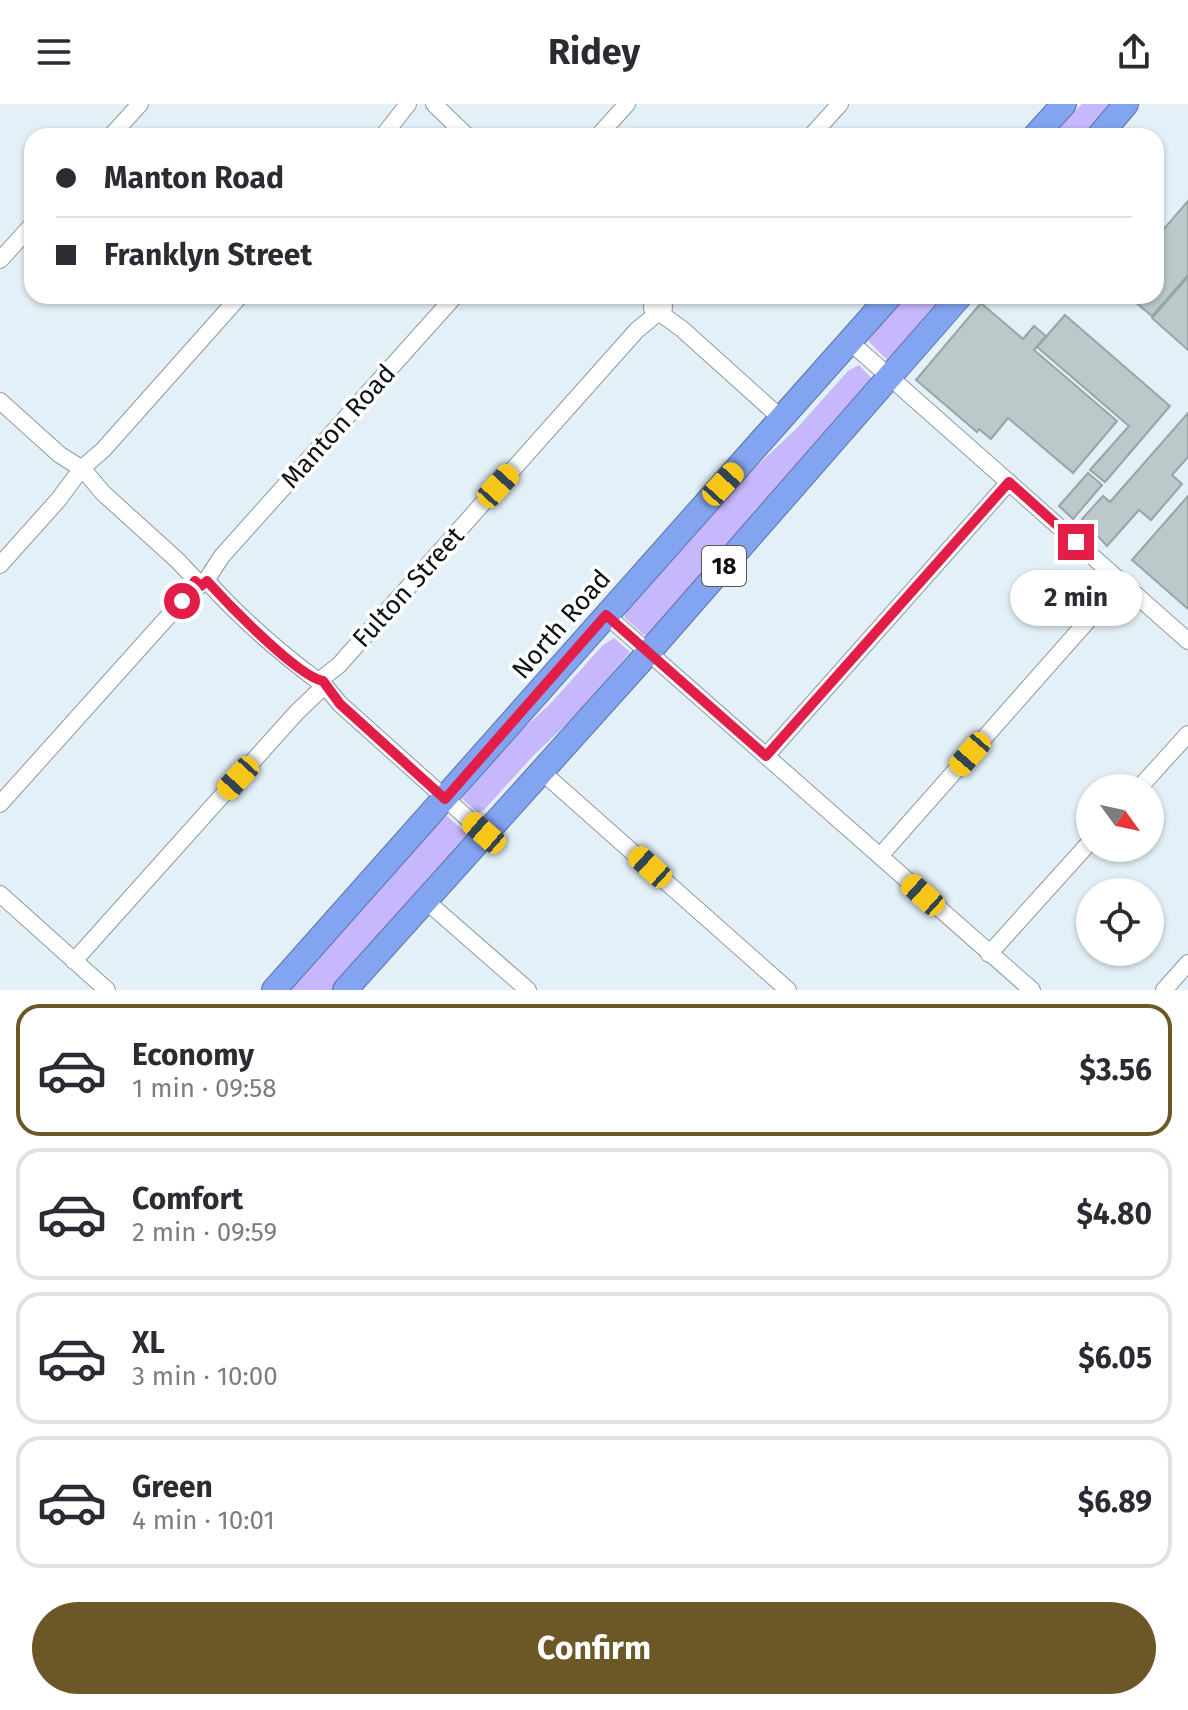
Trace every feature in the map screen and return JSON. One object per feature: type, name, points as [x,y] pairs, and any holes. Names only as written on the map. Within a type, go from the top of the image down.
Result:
[{"type":"highway","points":[[1042,128],[1064,104]]},
{"type":"highway","points":[[1106,128],[1126,104]]},
{"type":"highway","name":"North Road","points":[[274,990],[883,304]]},
{"type":"highway","name":"18","points":[[345,990],[648,653],[953,304]]},
{"type":"street","points":[[118,128],[140,104]]},
{"type":"street","points":[[389,128],[404,110],[416,104]]},
{"type":"street","points":[[427,104],[439,110],[458,128]]},
{"type":"street","points":[[605,128],[627,104]]},
{"type":"street","points":[[818,128],[840,104]]},
{"type":"street","points":[[0,260],[24,234]]},
{"type":"street","points":[[0,565],[233,304]]},
{"type":"street","name":"Manton Road","points":[[0,804],[448,304]]},
{"type":"street","name":"Fulton Street","points":[[74,961],[657,304]]},
{"type":"street","points":[[659,304],[682,329],[782,419]]},
{"type":"street","points":[[849,341],[1188,641]]},
{"type":"street","points":[[0,401],[484,833]]},
{"type":"street","points":[[766,756],[1009,482]]},
{"type":"street","points":[[880,856],[1121,583]]},
{"type":"street","points":[[606,615],[1032,990]]},
{"type":"street","points":[[1152,774],[1188,734]]},
{"type":"street","points":[[541,771],[788,990]]},
{"type":"street","points":[[989,954],[1076,858]]},
{"type":"street","points":[[0,894],[107,990]]},
{"type":"street","points":[[425,900],[528,990]]},
{"type":"street","points":[[1164,990],[1188,963]]},
{"type":"shaded area","points":[[1082,104],[1113,104],[1092,128],[1059,128]]},
{"type":"shaded area","points":[[898,304],[938,304],[893,357],[887,360],[868,341]]},
{"type":"shaded area","points":[[859,365],[872,379],[865,389],[644,635],[624,617],[629,607],[746,476],[797,428],[848,371]]},
{"type":"shaded area","points":[[614,638],[630,652],[579,712],[478,813],[462,799],[510,741],[551,703],[603,645]]},
{"type":"shaded area","points":[[447,816],[467,834],[467,838],[334,990],[289,990],[438,822]]},
{"type":"building","points":[[1188,201],[1188,275],[1164,302],[1164,229]]},
{"type":"building","points":[[1188,277],[1188,350],[1152,318]]},
{"type":"building","points":[[982,304],[1023,339],[1034,326],[1046,336],[1034,350],[1117,421],[1073,473],[1008,418],[991,439],[979,429],[977,432],[916,380]]},
{"type":"building","points":[[1138,304],[1163,304],[1152,316]]},
{"type":"building","points":[[1065,315],[1170,406],[1105,482],[1090,470],[1129,426],[1037,347]]},
{"type":"building","points":[[1188,413],[1188,457],[1172,475],[1182,484],[1151,520],[1139,510],[1107,546],[1082,519],[1103,496],[1110,502]]},
{"type":"building","points":[[1088,473],[1102,485],[1073,519],[1059,506]]},
{"type":"building","points":[[1188,496],[1188,609],[1132,560]]},
{"type":"route","points":[[182,601],[195,581],[201,586],[207,581],[298,667],[318,681],[323,681],[340,704],[445,799],[606,615],[766,756],[1009,482],[1076,542]]}]
